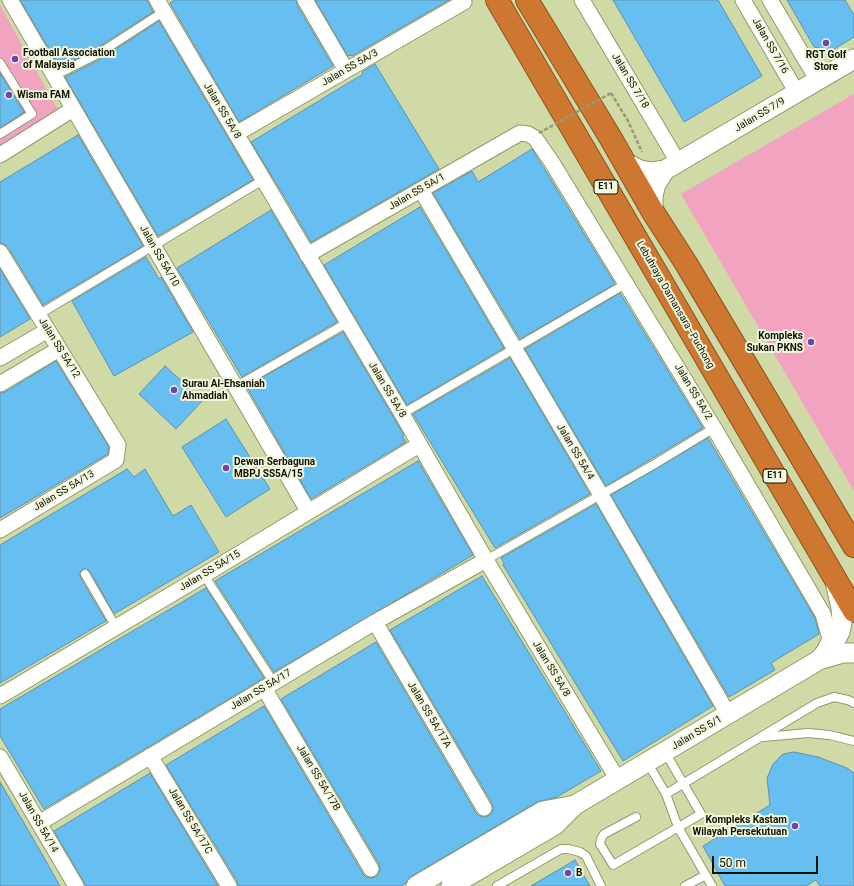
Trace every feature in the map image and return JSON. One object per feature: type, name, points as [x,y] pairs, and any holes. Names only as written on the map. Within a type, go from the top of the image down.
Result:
[{"type":"highway","name":"Lebuhraya Damansara–Puchong","points":[[497,0],[854,611]]},
{"type":"highway","name":"E11","points":[[526,0],[610,137],[653,212],[691,272],[854,546]]},
{"type":"street","name":"Jalan SS 5A/10","points":[[10,0],[308,511]]},
{"type":"street","points":[[305,0],[346,70]]},
{"type":"street","name":"Jalan SS 7/18","points":[[582,0],[665,168]]},
{"type":"street","name":"Jalan SS 7/16","points":[[743,0],[797,93]]},
{"type":"street","points":[[770,0],[818,81]]},
{"type":"street","name":"Jalan SS 5A/3","points":[[236,134],[463,1]]},
{"type":"street","name":"Jalan SS 5A/8","points":[[160,4],[402,414],[486,560],[618,780]]},
{"type":"street","name":"Jalan SS 7/9","points":[[665,168],[854,59]]},
{"type":"street","points":[[0,155],[73,109]]},
{"type":"street","name":"Jalan SS 5A/1","points":[[307,255],[520,133],[534,133]]},
{"type":"street","name":"Jalan SS 5A/2","points":[[534,133],[535,138],[551,160],[627,283],[823,614],[830,639],[819,660]]},
{"type":"street","points":[[624,162],[640,170],[665,168]]},
{"type":"street","points":[[653,212],[653,196],[656,184],[665,168]]},
{"type":"street","name":"Jalan SS 5A/4","points":[[421,190],[728,714]]},
{"type":"street","name":"Jalan SS 5A/12","points":[[0,252],[4,268],[60,349],[118,445]]},
{"type":"street","points":[[0,358],[43,323]]},
{"type":"street","points":[[0,384],[60,349]]},
{"type":"street","name":"Jalan SS 5A/13","points":[[0,530],[116,460],[118,445]]},
{"type":"street","name":"Jalan SS 5A/15","points":[[0,696],[419,445]]},
{"type":"street","name":"Jalan SS 5A/17","points":[[39,823],[375,622],[486,560]]},
{"type":"street","name":"Jalan SS 5/1","points":[[819,660],[835,641],[840,632],[842,622],[841,608],[834,577]]},
{"type":"street","name":"Jalan SS 5A/17A","points":[[375,622],[484,808]]},
{"type":"street","name":"Jalan SS 5/1","points":[[451,886],[555,825],[575,805],[819,660],[843,653],[854,654]]},
{"type":"street","name":"Jalan SS 5A/17B","points":[[269,685],[371,869]]},
{"type":"street","name":"Jalan SS 5A/17C","points":[[150,756],[229,886]]},
{"type":"street","name":"Jalan SS 5A/14","points":[[0,757],[76,886]]},
{"type":"street","name":"Jalan SS 5/1","points":[[416,886],[543,811],[575,805]]},
{"type":"lane","points":[[54,76],[98,54],[160,4]]},
{"type":"lane","points":[[0,63],[32,114],[0,134]]},
{"type":"lane","points":[[43,323],[157,252],[263,180]]},
{"type":"lane","points":[[402,414],[627,283]]},
{"type":"lane","points":[[236,387],[347,323]]},
{"type":"lane","points":[[486,560],[653,465],[714,428]]},
{"type":"lane","points":[[85,574],[116,627]]},
{"type":"lane","points":[[204,575],[269,685]]},
{"type":"lane","points":[[666,794],[810,707],[834,697],[854,703]]},
{"type":"lane","points":[[761,737],[808,733],[829,735],[854,741]]},
{"type":"lane","points":[[636,817],[604,834],[601,839],[600,844],[613,865],[702,814],[665,752]]},
{"type":"lane","points":[[647,762],[666,794],[678,827],[712,886]]},
{"type":"lane","points":[[497,886],[561,849],[580,852],[586,856],[601,886]]},
{"type":"lane","points":[[685,886],[706,875]]},
{"type":"path","points":[[534,133],[611,93],[628,121],[665,168]]},
{"type":"shaded area","name":"Football Association of Malaysia","points":[[0,5],[59,112],[0,147]]},
{"type":"shaded area","name":"Kompleks Sukan PKNS","points":[[854,94],[854,491],[681,194]]},
{"type":"building","points":[[20,0],[147,0],[153,12],[95,49],[60,67]]},
{"type":"building","points":[[175,0],[296,0],[297,5],[333,66],[239,122],[170,3]]},
{"type":"building","points":[[315,0],[449,0],[352,56],[348,56]]},
{"type":"building","points":[[613,0],[718,0],[762,76],[684,122]]},
{"type":"building","points":[[787,0],[845,0],[854,15],[854,37],[831,51],[814,47]]},
{"type":"building","points":[[159,21],[253,180],[158,236],[65,77],[101,59]]},
{"type":"building","points":[[375,64],[439,169],[311,242],[251,142],[363,74],[362,72]]},
{"type":"building","name":"Wisma FAM","points":[[0,73],[24,112],[0,128]]},
{"type":"building","points":[[78,135],[143,246],[43,305],[8,247],[0,243],[0,182]]},
{"type":"building","points":[[532,149],[615,284],[520,339],[433,193],[472,171],[478,182]]},
{"type":"building","points":[[420,207],[504,348],[407,405],[324,265]]},
{"type":"building","points":[[271,210],[337,322],[242,377],[177,268]]},
{"type":"building","points":[[146,257],[159,279],[161,277],[193,332],[114,376],[72,301]]},
{"type":"building","points":[[0,269],[30,319],[0,337]]},
{"type":"building","points":[[620,293],[703,428],[606,486],[525,349]]},
{"type":"building","points":[[343,332],[404,435],[402,436],[406,442],[311,499],[247,386]]},
{"type":"building","points":[[510,358],[590,494],[495,548],[413,414]]},
{"type":"building","points":[[56,361],[109,447],[108,454],[0,518],[0,393],[5,392]]},
{"type":"building","points":[[165,366],[203,400],[176,429],[139,394]]},
{"type":"building","name":"Dewan Serbaguna MBPJ SS5A/15","points":[[226,419],[270,489],[226,517],[182,447]]},
{"type":"building","points":[[708,438],[815,618],[819,634],[771,663],[775,670],[729,697],[611,495]]},
{"type":"building","points":[[418,461],[473,555],[274,672],[215,581]]},
{"type":"building","points":[[127,469],[134,477],[145,469],[173,516],[191,505],[219,552],[114,614],[90,571],[82,569],[80,577],[106,621],[0,683],[0,545]]},
{"type":"building","points":[[596,504],[713,706],[623,761],[503,565],[504,563],[501,558]]},
{"type":"building","points":[[482,576],[601,771],[557,797],[537,802],[410,877],[406,883],[401,886],[238,886],[237,881],[166,765],[264,706],[363,874],[366,877],[376,877],[380,869],[379,864],[281,699],[376,642],[476,813],[479,816],[484,817],[492,813],[492,803],[390,630]]},
{"type":"building","points":[[206,588],[264,678],[44,809],[0,736],[0,709]]},
{"type":"building","name":"Kompleks Kastam Wilayah Persekutuan","points":[[794,752],[818,757],[847,768],[854,773],[854,886],[820,886],[816,880],[806,886],[725,886],[703,846],[770,805],[767,778],[773,764],[783,754]]},
{"type":"building","points":[[150,773],[218,886],[86,886],[54,831]]},
{"type":"building","points":[[0,782],[38,847],[60,886],[0,886]]},
{"type":"building","name":"B","points":[[575,860],[590,886],[531,886]]},
{"type":"place","name":"RGT Golf Store","points":[[826,43]]},
{"type":"place","name":"Football Association of Malaysia","points":[[15,59]]},
{"type":"place","name":"Wisma FAM","points":[[9,95]]},
{"type":"place","name":"Kompleks Sukan PKNS","points":[[811,342]]},
{"type":"place","name":"Surau Al-Ehsaniah Ahmadiah","points":[[174,390]]},
{"type":"place","name":"Dewan Serbaguna MBPJ SS5A/15","points":[[226,468]]},
{"type":"place","name":"Kompleks Kastam Wilayah Persekutuan","points":[[795,826]]},
{"type":"place","name":"B","points":[[568,873]]}]
